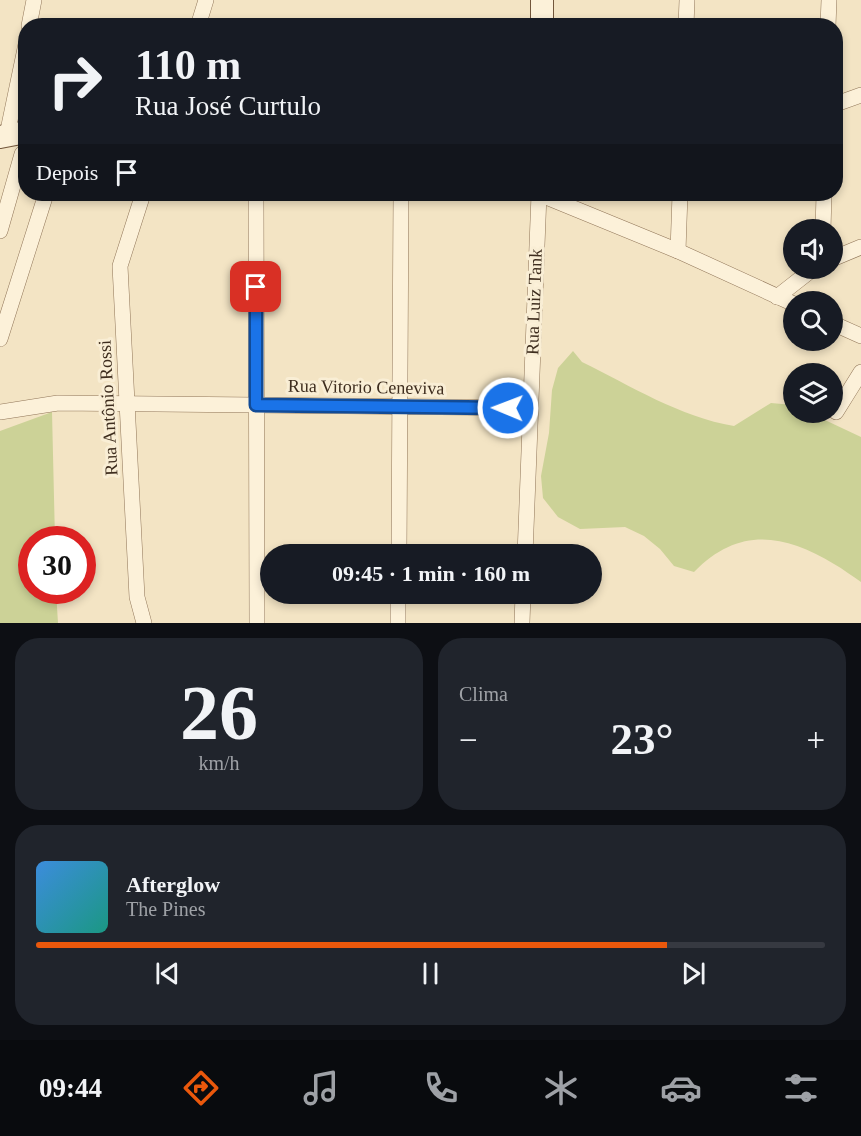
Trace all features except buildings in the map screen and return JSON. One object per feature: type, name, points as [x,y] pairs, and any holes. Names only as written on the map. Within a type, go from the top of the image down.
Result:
[{"type":"main road","points":[[542,0],[542,18]]},
{"type":"street","points":[[31,18],[34,0]]},
{"type":"street","points":[[200,18],[206,0]]},
{"type":"street","points":[[686,18],[687,0]]},
{"type":"street","points":[[828,18],[829,0]]},
{"type":"street","points":[[843,101],[861,95]]},
{"type":"street","points":[[15,134],[18,109]]},
{"type":"street","points":[[0,231],[18,173]]},
{"type":"street","points":[[0,339],[44,201]]},
{"type":"street","name":"Rua Antônio Rossi","points":[[141,201],[120,266],[137,597],[144,623]]},
{"type":"street","points":[[256,201],[257,623]]},
{"type":"street","points":[[399,544],[401,201]]},
{"type":"street","name":"Rua Luiz Tank","points":[[525,544],[539,201]]},
{"type":"street","points":[[556,201],[678,251],[783,299]]},
{"type":"street","points":[[678,251],[680,201]]},
{"type":"street","points":[[823,219],[824,201]]},
{"type":"street","points":[[843,254],[861,247]]},
{"type":"street","points":[[777,297],[800,279]]},
{"type":"street","points":[[843,327],[861,336]]},
{"type":"street","points":[[843,401],[861,372]]},
{"type":"street","name":"Rua Vitorio Ceneviva","points":[[0,412],[58,403],[530,408]]},
{"type":"street","points":[[398,604],[398,623]]},
{"type":"street","points":[[522,623],[523,604]]},
{"type":"green space","points":[[573,351],[582,362],[637,390],[694,416],[714,422],[734,426],[771,403],[783,404],[783,423],[831,423],[861,437],[861,582],[815,554],[779,541],[761,540],[727,547],[694,572],[674,566],[660,549],[644,536],[625,527],[580,529],[558,517],[543,498],[541,476],[549,433],[552,390],[558,368]]},
{"type":"green space","points":[[52,412],[55,526],[18,526],[18,604],[57,604],[58,623],[0,623],[0,431]]},
{"type":"route","points":[[256,287],[256,405],[508,408]]}]
